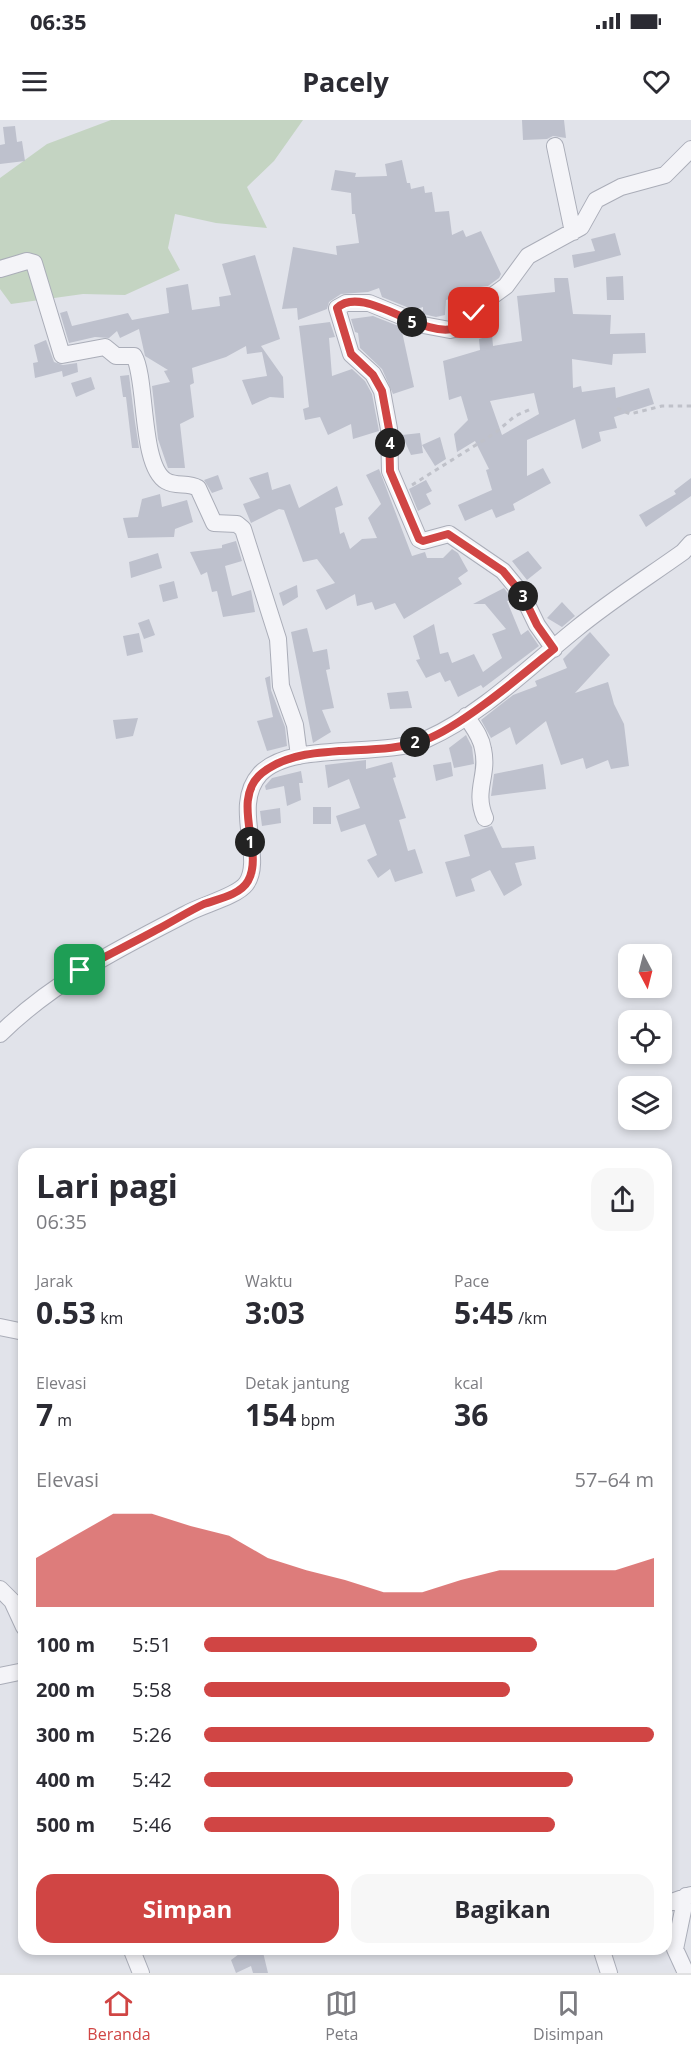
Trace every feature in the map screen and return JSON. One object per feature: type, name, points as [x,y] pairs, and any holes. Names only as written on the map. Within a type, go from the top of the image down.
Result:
[{"type":"street","points":[[555,146],[573,232]]},
{"type":"street","points":[[554,649],[537,625],[522,594],[503,571],[448,534],[423,541],[419,539],[390,471],[389,429],[382,391],[373,375],[351,354],[337,308],[346,303],[369,303],[423,325],[450,330],[459,328],[488,299],[506,286],[528,256],[581,227],[596,200],[621,188],[665,175],[691,149]]},
{"type":"street","points":[[0,269],[27,261],[34,263],[62,355],[105,347],[116,356],[134,356],[142,411],[156,469],[166,481],[198,488],[214,523],[237,524],[243,529],[278,639],[282,686],[294,725],[299,756]]},
{"type":"street","points":[[0,1034],[29,1006],[80,970],[201,905],[240,890],[247,883],[252,868],[247,819],[249,796],[260,774],[279,762],[299,756],[388,748],[424,741],[466,716],[554,649],[576,629],[683,552],[691,543]]},
{"type":"street","points":[[466,716],[479,736],[484,751],[484,772],[478,802],[485,818]]},
{"type":"street","points":[[0,1327],[18,1331]]},
{"type":"street","points":[[0,1589],[12,1601],[18,1614]]},
{"type":"street","points":[[0,1676],[18,1672]]},
{"type":"street","points":[[672,1902],[688,1896]]},
{"type":"street","points":[[686,1973],[675,1949],[688,1896]]},
{"type":"street","points":[[133,1955],[141,1973]]},
{"type":"street","points":[[603,1955],[609,1973]]},
{"type":"path","points":[[617,408],[630,414],[662,406],[691,406]]},
{"type":"path","points":[[399,493],[495,434],[515,416],[531,409]]},
{"type":"green space","points":[[111,120],[303,120],[274,161],[247,187],[267,228],[216,223],[175,214],[168,248],[180,270],[125,295],[83,294],[11,304],[0,289],[0,178],[47,144]]},
{"type":"building","points":[[522,120],[564,120],[566,138],[553,136],[547,139],[523,140]]},
{"type":"building","points":[[15,126],[17,142],[22,141],[25,161],[0,164],[0,145],[5,144],[3,127]]},
{"type":"building","points":[[402,160],[407,183],[410,183],[411,189],[424,186],[425,193],[432,192],[435,212],[449,211],[452,235],[463,230],[466,237],[481,231],[501,274],[499,278],[488,286],[472,288],[474,292],[446,300],[445,315],[436,317],[423,314],[423,307],[414,310],[382,297],[379,288],[368,292],[341,294],[329,302],[327,309],[298,320],[297,308],[282,309],[293,247],[337,255],[336,246],[359,243],[355,214],[352,214],[351,193],[331,190],[335,170],[356,173],[355,177],[387,176],[385,164]]},
{"type":"building","points":[[615,233],[621,255],[574,268],[572,255],[595,251],[591,239]]},
{"type":"building","points":[[255,255],[280,339],[261,346],[283,377],[284,398],[270,397],[252,405],[242,380],[267,376],[262,352],[247,354],[246,346],[226,357],[192,368],[194,383],[190,385],[194,417],[180,424],[185,468],[168,468],[158,439],[152,386],[170,382],[164,371],[168,370],[145,356],[139,329],[120,338],[117,331],[109,338],[95,337],[69,343],[60,313],[67,311],[72,326],[128,313],[132,320],[169,313],[166,288],[188,284],[192,310],[220,306],[219,297],[231,295],[222,264]]},
{"type":"building","points":[[623,276],[624,300],[607,300],[606,277]]},
{"type":"building","points":[[554,278],[568,278],[573,314],[611,315],[610,334],[645,333],[646,353],[613,354],[612,365],[572,359],[573,388],[581,386],[582,392],[615,387],[616,398],[649,388],[654,404],[614,417],[617,428],[599,432],[601,441],[582,449],[575,419],[527,440],[527,476],[543,468],[551,483],[513,504],[515,510],[496,518],[492,509],[465,521],[458,505],[492,490],[486,470],[489,469],[475,441],[457,452],[454,434],[468,420],[461,396],[449,400],[443,361],[480,350],[479,339],[492,335],[493,346],[522,341],[517,296],[555,292]],"holes":[[[534,393],[539,414],[502,435],[490,401]]]},
{"type":"building","points":[[373,316],[401,327],[414,387],[393,394],[382,369],[360,348],[358,333],[355,332],[351,319]]},
{"type":"building","points":[[330,322],[335,337],[329,338],[332,376],[352,369],[365,381],[372,394],[379,431],[353,439],[351,424],[328,435],[320,417],[305,420],[303,409],[309,407],[299,326]]},
{"type":"building","points":[[46,340],[54,362],[63,365],[77,363],[78,372],[63,377],[62,371],[35,378],[33,363],[38,362],[34,345]]},
{"type":"building","points":[[129,375],[139,448],[132,448],[126,397],[123,397],[120,376]]},
{"type":"building","points":[[91,377],[95,389],[76,397],[71,383]]},
{"type":"building","points":[[420,433],[423,453],[411,455],[402,435]]},
{"type":"building","points":[[440,437],[446,459],[435,466],[422,445]]},
{"type":"building","points":[[379,469],[412,556],[425,552],[427,558],[443,558],[452,549],[458,553],[468,571],[458,578],[462,584],[404,619],[395,603],[375,610],[372,602],[357,606],[355,594],[326,610],[316,590],[335,583],[317,559],[303,562],[284,510],[279,509],[251,523],[243,504],[260,498],[249,478],[268,472],[272,490],[290,484],[299,508],[337,486],[343,505],[335,508],[340,534],[344,532],[350,549],[362,539],[377,538],[368,518],[381,504],[366,475]]},
{"type":"building","points":[[218,475],[223,489],[212,493],[204,480]]},
{"type":"building","points":[[691,478],[691,496],[646,527],[639,515],[676,494],[674,491]]},
{"type":"building","points":[[426,480],[432,491],[426,494],[431,504],[418,511],[409,489]]},
{"type":"building","points":[[160,494],[162,507],[187,500],[193,522],[175,529],[174,537],[128,538],[123,518],[138,517],[142,499]]},
{"type":"building","points":[[236,541],[242,561],[225,566],[232,596],[251,590],[255,612],[223,617],[217,591],[212,592],[207,572],[201,575],[190,552],[222,548],[222,545]]},
{"type":"building","points":[[528,551],[542,568],[527,580],[512,561]]},
{"type":"building","points":[[158,553],[162,568],[131,578],[129,562]]},
{"type":"building","points":[[174,581],[178,598],[163,602],[159,585]]},
{"type":"building","points":[[297,585],[298,597],[283,606],[279,593]]},
{"type":"building","points":[[504,588],[513,600],[507,601],[521,635],[528,630],[539,646],[483,688],[481,685],[458,697],[450,680],[445,682],[440,672],[426,678],[416,660],[420,659],[413,636],[434,624],[440,654],[448,652],[452,663],[474,654],[483,672],[502,658],[492,634],[506,629],[485,604],[473,604]]},
{"type":"building","points":[[562,602],[575,616],[562,627],[547,618]]},
{"type":"building","points":[[149,619],[155,635],[144,639],[138,623]]},
{"type":"building","points":[[307,628],[313,652],[327,649],[330,669],[326,670],[334,708],[322,710],[331,732],[313,743],[291,632]]},
{"type":"building","points":[[590,632],[610,655],[575,693],[608,682],[614,704],[624,724],[629,766],[611,769],[608,760],[586,769],[583,758],[561,765],[546,721],[516,745],[510,727],[491,738],[481,720],[513,695],[537,686],[535,681],[567,668],[563,659]]},
{"type":"building","points":[[139,633],[143,652],[127,656],[123,636]]},
{"type":"building","points":[[270,676],[271,690],[285,727],[287,746],[267,751],[257,721],[273,717],[265,678]]},
{"type":"building","points":[[408,691],[412,708],[390,709],[387,693]]},
{"type":"building","points":[[138,718],[133,736],[116,739],[113,720]]},
{"type":"building","points":[[466,735],[472,747],[474,764],[454,768],[449,748]]},
{"type":"building","points":[[366,760],[366,769],[392,762],[396,777],[393,778],[406,818],[399,820],[408,851],[415,849],[423,873],[395,882],[390,869],[378,878],[367,860],[377,855],[365,824],[341,832],[336,816],[360,808],[349,779],[328,788],[325,765]]},
{"type":"building","points":[[451,762],[453,776],[436,781],[433,765]]},
{"type":"building","points":[[543,764],[546,789],[491,796],[494,774]]},
{"type":"building","points":[[301,771],[303,783],[299,783],[301,800],[287,806],[284,786],[266,790],[265,786],[272,778]]},
{"type":"building","points":[[313,807],[331,807],[331,824],[313,824]]},
{"type":"building","points":[[280,808],[281,823],[262,826],[260,811]]},
{"type":"building","points":[[492,826],[502,848],[534,846],[536,859],[515,863],[522,885],[504,896],[490,870],[471,879],[475,891],[456,897],[445,862],[470,856],[464,835]]},
{"type":"building","points":[[238,1955],[264,1955],[268,1973],[253,1973],[251,1966],[236,1973],[231,1960]]},
{"type":"route","points":[[80,970],[201,905],[240,890],[247,883],[252,868],[247,819],[249,796],[260,774],[279,762],[299,756],[388,748],[424,741],[450,727],[554,649],[537,625],[522,594],[503,571],[448,534],[423,541],[419,539],[390,471],[389,429],[382,391],[373,375],[362,367],[351,354],[337,308],[346,303],[369,303],[407,320],[450,330],[459,328],[474,313]]}]
